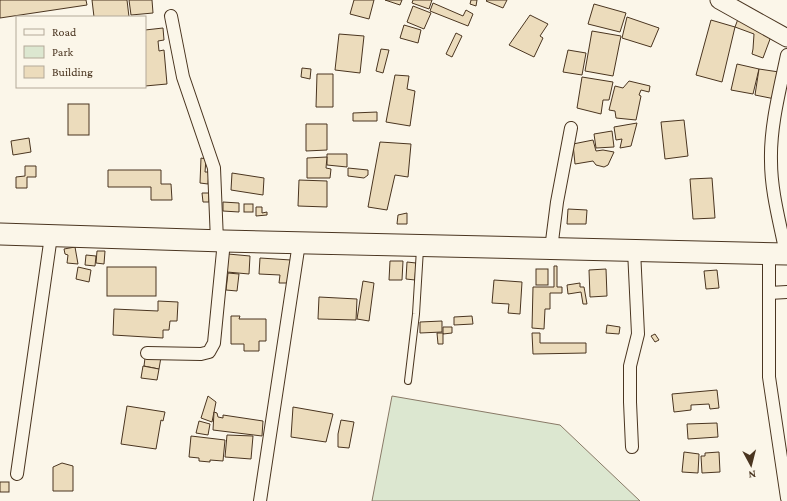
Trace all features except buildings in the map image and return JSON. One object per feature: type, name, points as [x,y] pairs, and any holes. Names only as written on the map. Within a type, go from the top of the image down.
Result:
[{"type":"highway","points":[[0,234],[220,241],[781,254]]},
{"type":"main road","points":[[719,0],[787,38]]},
{"type":"street","points":[[147,354],[201,354],[209,352],[214,343],[220,241],[214,168],[183,77],[171,16]]},
{"type":"street","points":[[787,55],[775,115],[771,160],[781,254],[769,293],[770,377],[787,498]]},
{"type":"street","points":[[551,249],[557,202],[571,128]]},
{"type":"street","points":[[17,474],[51,236]]},
{"type":"street","points":[[260,501],[299,243]]},
{"type":"street","points":[[632,447],[630,366],[638,334],[634,250]]},
{"type":"street","points":[[769,293],[787,292]]},
{"type":"lane","points":[[408,381],[416,314],[421,246]]},
{"type":"green space","points":[[392,396],[560,425],[640,501],[372,501]]}]
